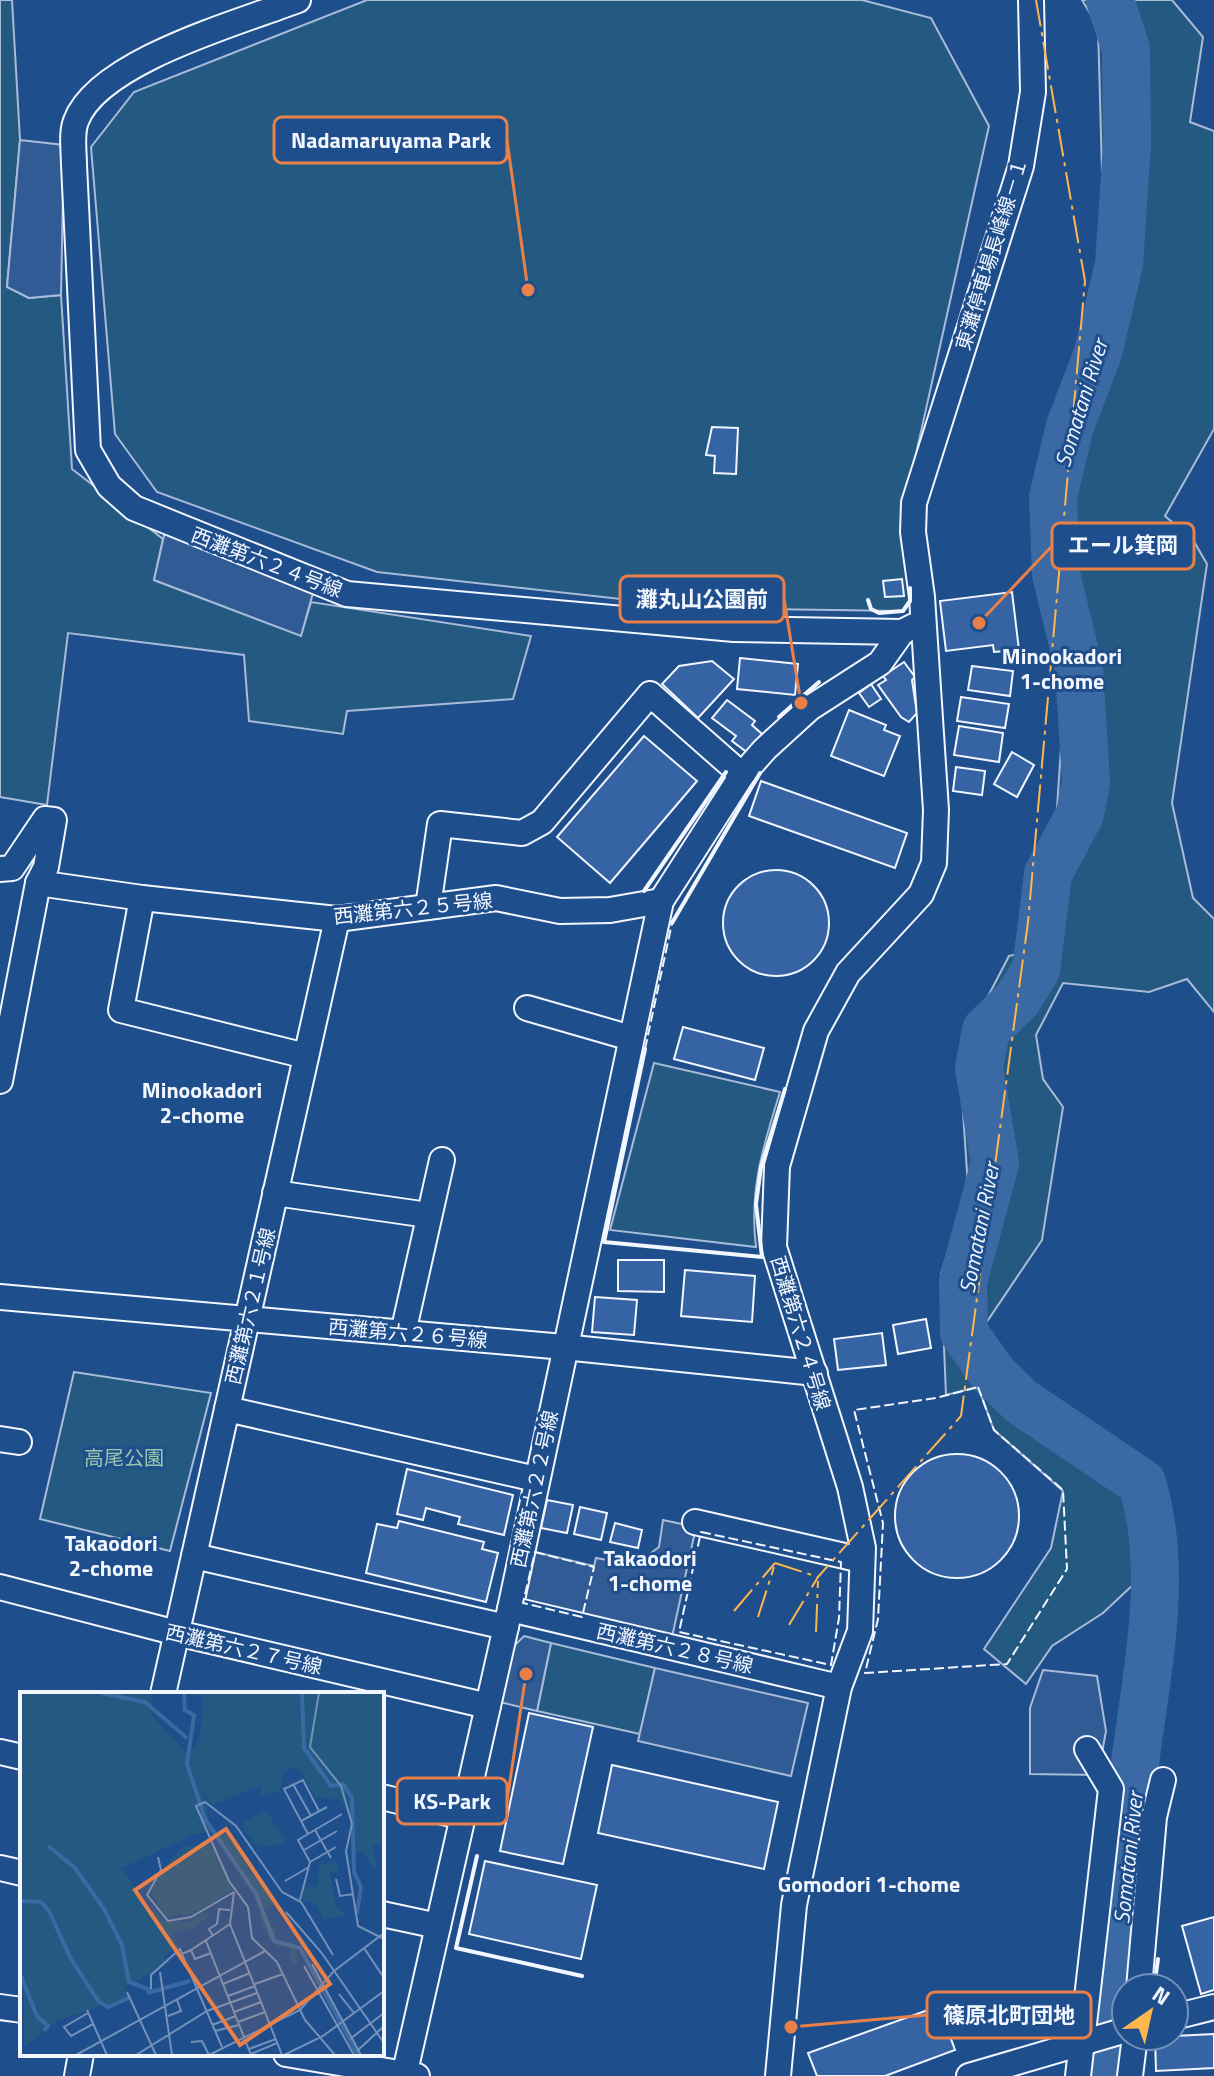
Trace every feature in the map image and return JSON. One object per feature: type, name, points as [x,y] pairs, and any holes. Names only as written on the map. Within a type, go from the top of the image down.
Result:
[{"type":"street","name":"西灘第六２４号線","points":[[298,0],[137,62],[101,88],[75,121],[88,450],[109,486],[134,508],[347,594],[734,629],[913,627]]},
{"type":"street","name":"東灘停車場長峰線－１","points":[[914,503],[1021,166],[1033,92],[1031,0]]},
{"type":"street","name":"西灘第六２４号線","points":[[778,2076],[794,1905],[839,1687],[860,1631],[862,1560],[850,1487],[774,1247],[777,1166],[816,1031],[848,973],[921,894],[934,863],[936,810],[913,627],[914,503]]},
{"type":"street","points":[[661,901],[742,775],[765,749],[810,708],[880,663],[913,627]]},
{"type":"street","points":[[428,907],[440,824],[522,833],[542,822],[650,694],[742,775]]},
{"type":"street","points":[[0,869],[12,868],[45,819],[54,820],[46,867],[38,883],[0,1081]]},
{"type":"street","name":"西灘第六２５号線","points":[[38,883],[142,898],[337,919],[496,898],[560,911],[610,910],[661,901]]},
{"type":"street","points":[[142,898],[121,1010],[306,1056]]},
{"type":"street","name":"西灘第六２２号線","points":[[410,2075],[438,1926],[508,1618],[661,901]]},
{"type":"street","name":"西灘第六２１号線","points":[[163,1692],[337,919]]},
{"type":"street","points":[[527,1008],[631,1038]]},
{"type":"street","points":[[403,1333],[442,1160]]},
{"type":"street","points":[[275,1193],[428,1215]]},
{"type":"street","name":"西灘第六２６号線","points":[[0,1297],[564,1347],[815,1373]]},
{"type":"street","points":[[227,1409],[536,1479]]},
{"type":"street","points":[[695,1522],[862,1560]]},
{"type":"street","name":"西灘第六２８号線","points":[[194,1556],[839,1687]]},
{"type":"street","name":"西灘第六２７号線","points":[[0,1587],[177,1633],[488,1706]]},
{"type":"street","points":[[1078,2076],[1087,2042],[1111,1789],[1087,1749]]},
{"type":"street","points":[[0,1752],[20,1757]]},
{"type":"street","points":[[1140,1972],[1154,1817],[1163,1780]]},
{"type":"street","points":[[384,1797],[463,1817]]},
{"type":"street","points":[[0,1868],[20,1873]]},
{"type":"street","points":[[384,1914],[438,1926]]},
{"type":"street","points":[[0,2007],[20,2010]]},
{"type":"street","points":[[1190,2013],[1214,2007]]},
{"type":"street","points":[[969,2076],[1110,2035]]},
{"type":"street","points":[[1130,2076],[1133,2052]]},
{"type":"street","points":[[77,2076],[81,2056]]},
{"type":"street","points":[[298,2056],[410,2075]]},
{"type":"green space","points":[[0,0],[12,0],[20,140],[7,287],[29,298],[61,295],[72,469],[163,539],[154,580],[301,635],[311,602],[531,636],[513,699],[347,711],[343,734],[249,721],[244,655],[68,633],[47,805],[0,797]]},
{"type":"green space","points":[[367,0],[862,0],[931,18],[989,126],[910,481],[910,601],[903,611],[702,608],[377,572],[157,492],[115,434],[91,147],[134,92]]},
{"type":"green space","points":[[1082,0],[1172,0],[1203,37],[1190,122],[1214,131],[1214,429],[1165,516],[1193,540],[1207,564],[1172,803],[1193,898],[1214,919],[1214,1012],[1187,979],[1149,992],[1063,983],[1036,1035],[1043,1079],[1063,1107],[1042,1240],[980,1332],[970,1367],[1009,1408],[1066,1414],[1128,1454],[1146,1503],[1135,1583],[1103,1613],[1052,1646],[1026,1684],[984,1649],[1051,1548],[1063,1491],[994,1430],[978,1387],[946,1395],[941,1274],[968,1187],[959,1052],[1009,956],[1051,947],[1059,905],[1051,899],[1064,702],[1039,567],[1038,514],[1105,282],[1098,26]]},
{"type":"green space","points":[[654,1063],[780,1092],[763,1150],[756,1188],[756,1247],[610,1230]]},
{"type":"green space","name":"高尾公園","points":[[74,1372],[211,1393],[170,1551],[40,1519]]},
{"type":"green space","points":[[551,1643],[655,1668],[640,1734],[537,1711]]},
{"type":"shaded area","points":[[20,140],[64,145],[61,295],[29,298],[7,287]]},
{"type":"shaded area","points":[[167,522],[316,582],[301,636],[154,580]]},
{"type":"shaded area","points":[[663,1520],[696,1527],[672,1637],[523,1603],[535,1552],[594,1566],[596,1558],[635,1565],[659,1547]]},
{"type":"shaded area","points":[[524,1636],[551,1643],[537,1711],[500,1702],[514,1646]]},
{"type":"shaded area","points":[[655,1668],[808,1703],[791,1776],[638,1741]]},
{"type":"shaded area","points":[[1043,1670],[1097,1676],[1106,1731],[1098,1775],[1030,1774],[1030,1708]]},
{"type":"building","points":[[712,427],[738,428],[736,474],[714,473],[715,456],[706,455]]},
{"type":"building","points":[[902,579],[904,596],[885,597],[883,581]]},
{"type":"building","points":[[1012,592],[1019,650],[994,652],[993,645],[946,651],[940,601]]},
{"type":"building","points":[[740,658],[798,664],[795,695],[737,689]]},
{"type":"building","points":[[712,661],[734,679],[698,718],[662,684],[679,666]]},
{"type":"building","points":[[904,662],[915,677],[912,680],[917,713],[909,722],[901,717],[878,685],[886,680],[883,676]]},
{"type":"building","points":[[972,666],[1013,671],[1010,696],[968,690]]},
{"type":"building","points":[[871,684],[881,699],[869,707],[859,693]]},
{"type":"building","points":[[961,697],[1009,704],[1005,728],[957,721]]},
{"type":"building","points":[[727,700],[755,721],[752,725],[762,734],[748,753],[732,741],[736,736],[712,718]]},
{"type":"building","points":[[849,710],[886,725],[884,730],[900,736],[884,776],[831,756]]},
{"type":"building","points":[[959,726],[1003,733],[999,762],[954,755]]},
{"type":"building","points":[[644,736],[697,781],[610,883],[557,837]]},
{"type":"building","points":[[1012,752],[1034,765],[1017,797],[994,784]]},
{"type":"building","points":[[956,767],[985,771],[982,795],[953,791]]},
{"type":"building","points":[[761,781],[907,833],[895,868],[749,816]]},
{"type":"building","points":[[776,870],[796,874],[813,886],[825,903],[829,923],[825,943],[813,960],[796,972],[776,976],[756,972],[739,960],[727,943],[723,923],[727,903],[739,886],[756,874]]},
{"type":"building","points":[[683,1027],[764,1048],[755,1080],[674,1059]]},
{"type":"building","points":[[618,1260],[664,1260],[664,1292],[618,1291]]},
{"type":"building","points":[[685,1270],[755,1276],[752,1322],[681,1316]]},
{"type":"building","points":[[595,1297],[637,1300],[634,1335],[592,1332]]},
{"type":"building","points":[[926,1319],[931,1348],[898,1354],[893,1325]]},
{"type":"building","points":[[882,1333],[886,1365],[838,1370],[834,1339]]},
{"type":"building","points":[[957,1454],[981,1459],[1001,1472],[1014,1492],[1019,1516],[1014,1540],[1001,1560],[981,1573],[957,1578],[933,1573],[913,1560],[900,1540],[895,1516],[900,1492],[913,1472],[933,1459]]},
{"type":"building","points":[[407,1469],[513,1495],[504,1535],[458,1524],[460,1517],[426,1508],[423,1520],[397,1514]]},
{"type":"building","points":[[547,1500],[573,1505],[567,1533],[541,1528]]},
{"type":"building","points":[[580,1507],[607,1513],[601,1540],[574,1534]]},
{"type":"building","points":[[399,1521],[484,1542],[482,1549],[498,1553],[486,1602],[366,1573],[377,1524],[397,1528]]},
{"type":"building","points":[[615,1523],[642,1530],[638,1548],[610,1542]]},
{"type":"building","points":[[529,1713],[593,1727],[563,1864],[500,1851]]},
{"type":"building","points":[[612,1765],[778,1802],[764,1869],[598,1833]]},
{"type":"building","points":[[485,1861],[597,1885],[581,1959],[469,1934]]},
{"type":"building","points":[[1214,1917],[1214,1990],[1201,1994],[1182,1926]]},
{"type":"building","points":[[939,2006],[955,2050],[885,2076],[817,2076],[808,2053]]},
{"type":"building","points":[[1214,2034],[1214,2068],[1156,2071],[1155,2052],[1190,2052],[1190,2035]]},
{"type":"waterway","name":"Somatani River","points":[[1103,2076],[1133,1779],[1152,1631],[1155,1593],[1150,1519],[1142,1483],[1022,1402],[994,1375],[964,1333],[963,1282],[995,1163],[979,1068],[986,1030],[1017,1000],[1036,970],[1048,874],[1080,814],[1086,782],[1079,669],[1056,574],[1053,497],[1070,426],[1098,353],[1119,264],[1127,144],[1126,49],[1110,0]]},
{"type":"fence","points":[[645,1049],[672,923]]},
{"type":"fence","points":[[978,1387],[994,1430],[1063,1490],[1067,1569],[1007,1664],[865,1673],[878,1619],[883,1523],[854,1410],[936,1398],[978,1387]]},
{"type":"fence","points":[[701,1532],[841,1562],[839,1618],[831,1665],[679,1632],[701,1532]]},
{"type":"fence","points":[[535,1552],[594,1567],[582,1617],[523,1603],[535,1552]]},
{"type":"wall","points":[[868,600],[871,609],[879,613],[903,611],[910,601],[910,588]]},
{"type":"wall","points":[[779,717],[819,682]]},
{"type":"wall","points":[[644,891],[726,772]]},
{"type":"wall","points":[[672,923],[760,773]]},
{"type":"wall","points":[[645,1049],[604,1242],[762,1257],[756,1204],[761,1167],[785,1089]]},
{"type":"wall","points":[[477,1856],[456,1948],[582,1976]]},
{"type":"wall","points":[[1156,1972],[1158,1959]]},
{"type":"power","points":[[789,1625],[818,1577],[961,1416],[1028,922],[1085,281],[1036,0]]},
{"type":"power","points":[[775,1563],[818,1577]]},
{"type":"power","points":[[734,1611],[775,1563]]},
{"type":"power","points":[[758,1617],[774,1567]]},
{"type":"power","points":[[816,1632],[818,1581]]},
{"type":"place","name":"Nadamaruyama Park","points":[[528,290]]},
{"type":"place","name":"エール箕岡","points":[[979,623]]},
{"type":"place","name":"灘丸山公園前","points":[[801,703]]},
{"type":"place","name":"KS-Park","points":[[526,1674]]},
{"type":"place","name":"篠原北町団地","points":[[791,2027]]},
{"type":"district","name":"Minookadori 1-chome","points":[[1062,668]]},
{"type":"district","name":"Minookadori 2-chome","points":[[202,1102]]},
{"type":"district","name":"Takaodori 2-chome","points":[[111,1556]]},
{"type":"district","name":"Takaodori 1-chome","points":[[650,1570]]},
{"type":"district","name":"Gomodori 1-chome","points":[[869,1884]]}]
